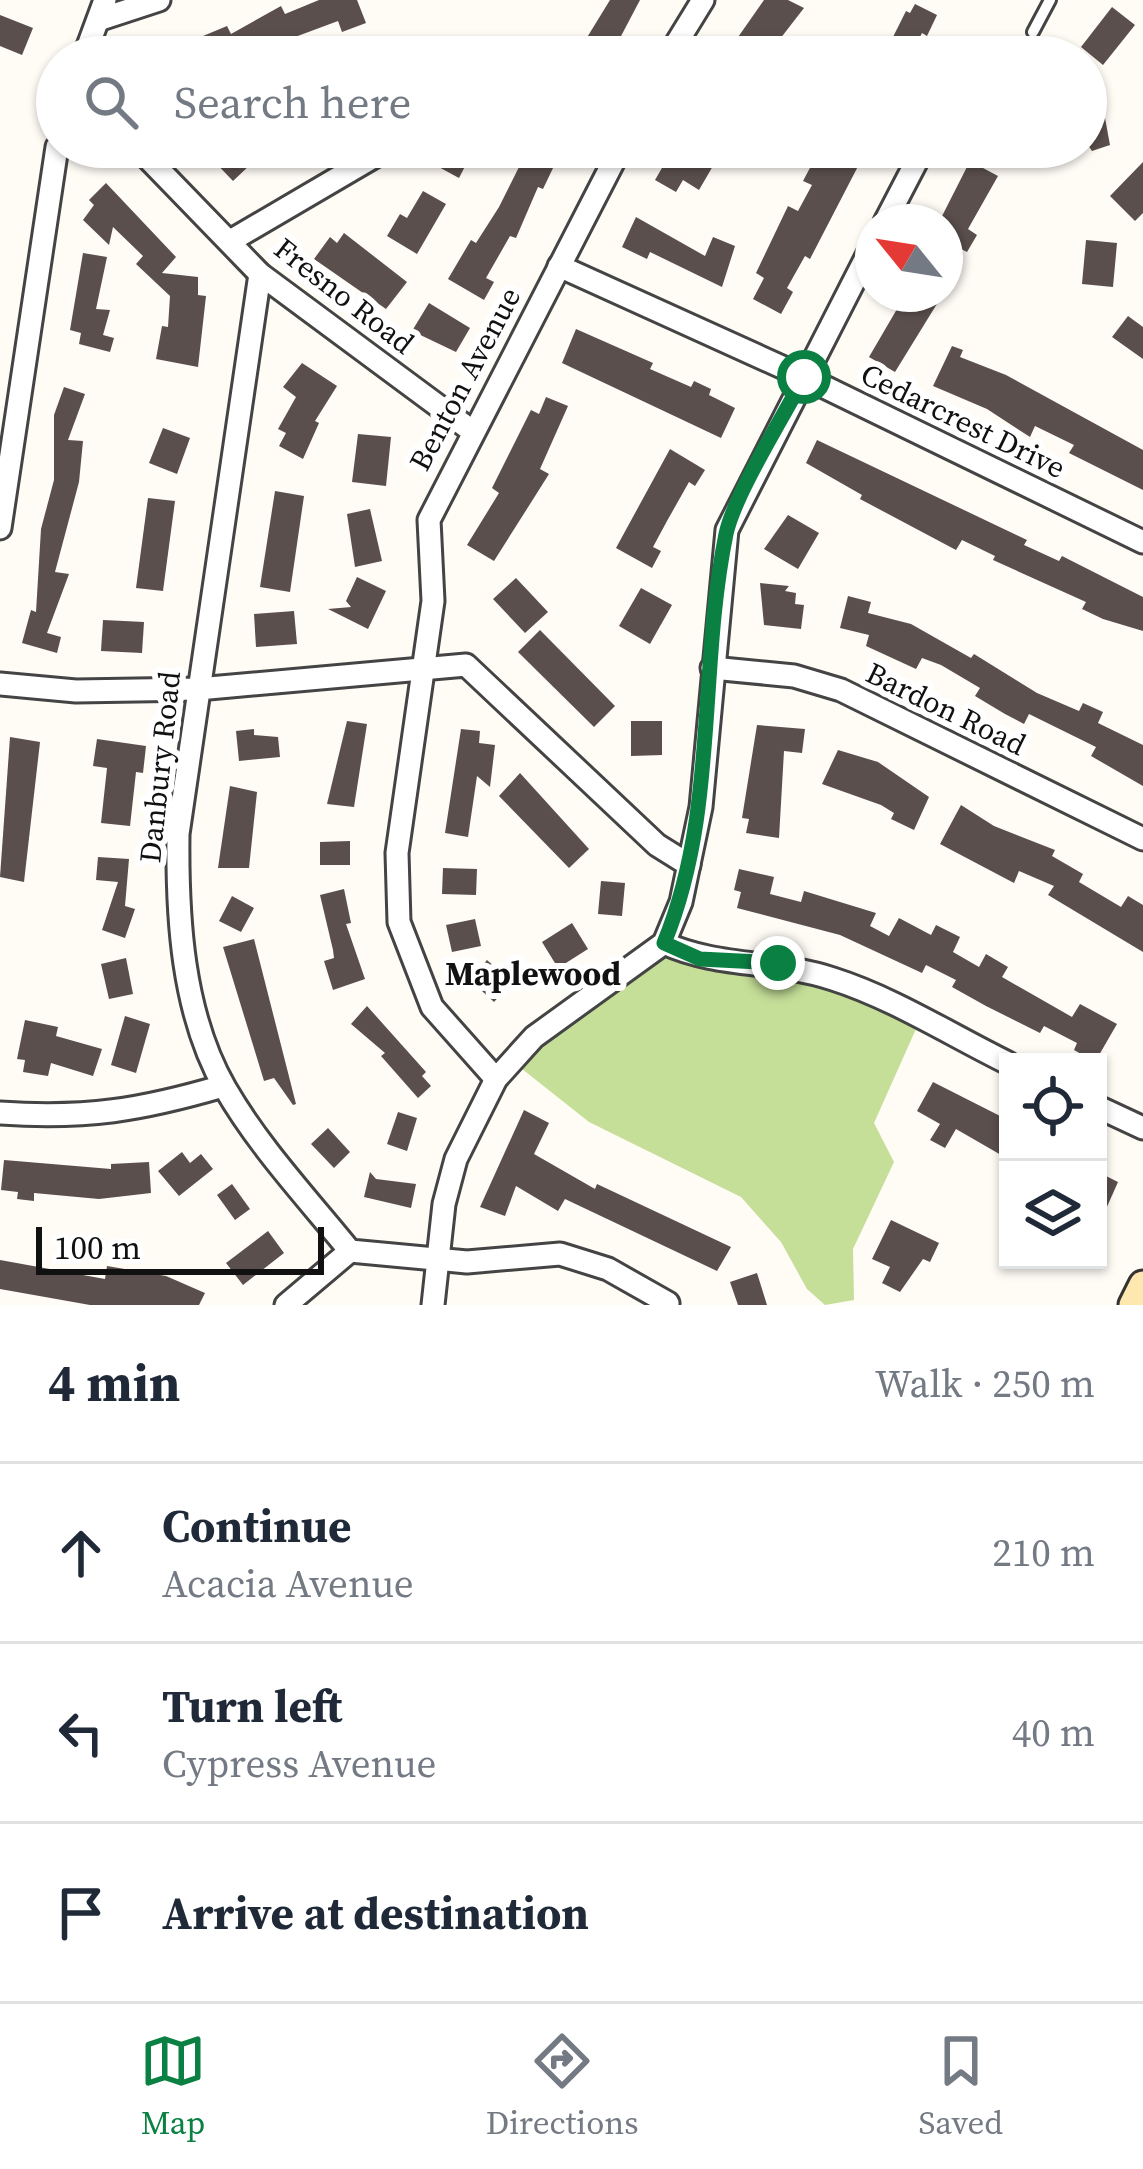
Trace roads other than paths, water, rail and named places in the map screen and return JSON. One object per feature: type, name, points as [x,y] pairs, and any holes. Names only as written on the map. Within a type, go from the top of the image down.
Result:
[{"type":"main road","points":[[1133,1305],[1143,1285]]},
{"type":"street","points":[[103,10],[159,0]]},
{"type":"street","points":[[681,36],[703,0]]},
{"type":"street","points":[[0,528],[54,168]]},
{"type":"street","name":"Fresno Road","points":[[158,168],[260,274],[472,431]]},
{"type":"street","points":[[232,240],[353,168]]},
{"type":"street","name":"Benton Avenue","points":[[496,1078],[432,1007],[399,922],[397,853],[433,601],[429,520],[610,168]]},
{"type":"street","points":[[894,204],[913,168]]},
{"type":"street","name":"Cedarcrest Drive","points":[[559,266],[804,377],[1143,542]]},
{"type":"street","name":"Danbury Road","points":[[260,274],[178,833],[177,910],[195,1010],[223,1086],[350,1251]]},
{"type":"street","points":[[433,1305],[457,1159],[496,1078],[534,1037],[664,943],[689,866],[701,806],[727,530],[855,279]]},
{"type":"street","points":[[0,685],[76,691],[198,689],[466,664],[658,845],[689,866]]},
{"type":"street","name":"Bardon Road","points":[[712,668],[794,676],[841,690],[1143,839]]},
{"type":"street","points":[[664,943],[700,959],[778,963],[838,980],[999,1059]]},
{"type":"street","points":[[0,1113],[75,1118],[138,1111],[223,1086]]},
{"type":"street","points":[[1107,1111],[1143,1129]]},
{"type":"street","points":[[286,1305],[350,1251],[467,1262],[560,1254],[608,1269],[668,1303]]},
{"type":"lane","points":[[1033,32],[1050,0]]},
{"type":"district","name":"Maplewood","points":[[533,973]]}]
